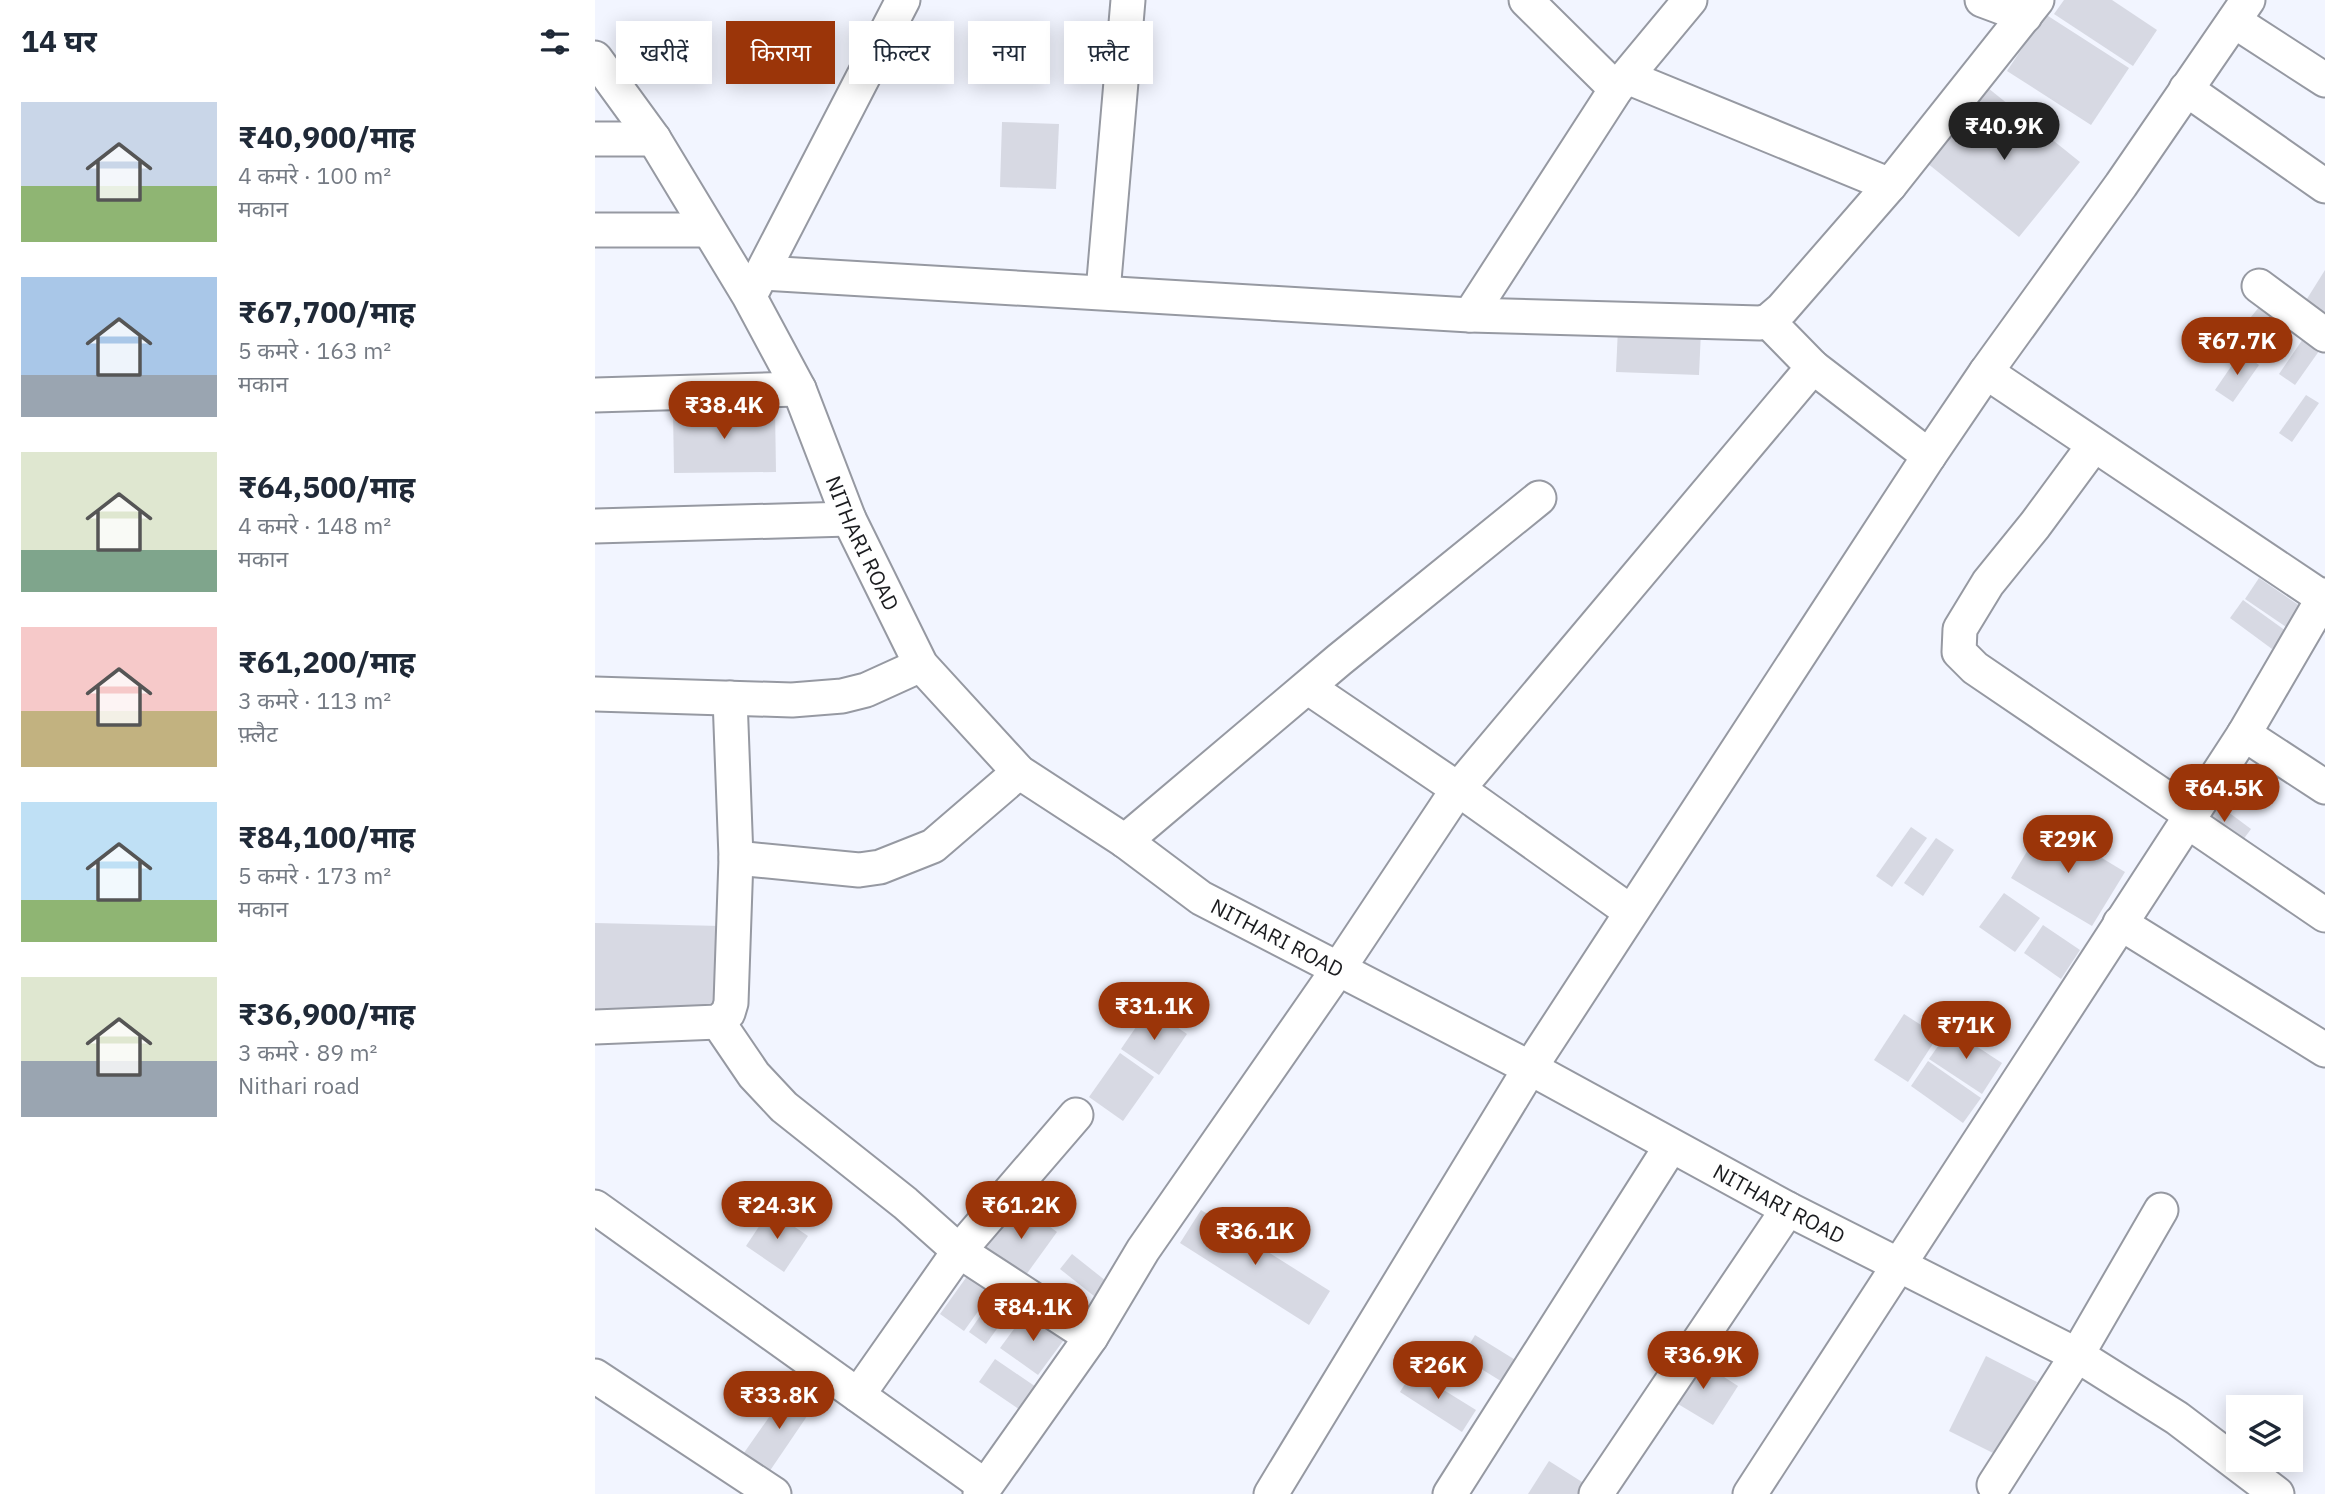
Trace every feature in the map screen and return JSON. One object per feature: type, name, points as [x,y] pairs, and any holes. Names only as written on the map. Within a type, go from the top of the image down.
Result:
[{"type":"street","points":[[903,0],[756,285],[1103,292],[1470,315],[1750,323],[1768,321],[1782,309],[1890,185],[2031,8],[1982,0]]},
{"type":"street","points":[[1103,292],[1128,0]]},
{"type":"street","points":[[1526,0],[1621,83],[1890,185]]},
{"type":"street","points":[[1470,315],[1621,83],[1689,0]]},
{"type":"street","points":[[1271,1494],[1530,1068],[1929,456],[1986,372],[2121,186],[2241,10],[2325,80]]},
{"type":"street","name":"NITHARI ROAD","points":[[595,58],[654,139],[708,230],[756,285],[849,519],[921,665],[1019,772],[1125,841],[1201,898],[1530,1068],[1789,1209],[2077,1354],[2177,1418],[2271,1492]]},
{"type":"street","points":[[2186,89],[2325,186]]},
{"type":"street","points":[[595,139],[654,139]]},
{"type":"street","points":[[595,230],[708,230]]},
{"type":"street","points":[[2259,286],[2325,335]]},
{"type":"street","points":[[1768,321],[1813,367],[1929,456]]},
{"type":"street","points":[[596,1209],[858,1395],[982,1490],[1091,1337],[1143,1250],[1339,968],[1458,789],[1813,367]]},
{"type":"street","points":[[1750,1494],[2244,734],[2324,597],[1986,372]]},
{"type":"street","points":[[595,396],[799,389]]},
{"type":"street","points":[[2095,445],[1988,583],[1960,629],[1959,652],[1975,668],[2325,915]]},
{"type":"street","points":[[1125,841],[1339,660],[1539,498]]},
{"type":"street","points":[[595,526],[849,519]]},
{"type":"street","points":[[595,694],[792,700],[842,696],[866,690],[921,665]]},
{"type":"street","points":[[1309,688],[1458,789],[1631,912]]},
{"type":"street","points":[[595,1027],[718,1022],[728,1013],[731,1003],[736,858],[730,698]]},
{"type":"street","points":[[2244,734],[2325,787]]},
{"type":"street","points":[[736,858],[859,870],[880,867],[933,846],[1019,772]]},
{"type":"street","points":[[2120,923],[2325,1050]]},
{"type":"street","points":[[718,1022],[754,1075],[784,1107],[905,1203],[959,1251],[1091,1337]]},
{"type":"street","points":[[858,1395],[959,1251],[1076,1115]]},
{"type":"street","points":[[1450,1494],[1671,1146]]},
{"type":"street","points":[[1596,1494],[1789,1209]]},
{"type":"street","points":[[1994,1485],[2077,1354],[2161,1210]]},
{"type":"street","points":[[595,1376],[774,1494]]},
{"type":"building","points":[[2064,0],[2112,0],[2157,30],[2133,66],[2054,14]]},
{"type":"building","points":[[2045,14],[2129,68],[2091,125],[2007,71]]},
{"type":"building","points":[[1988,88],[2080,162],[2019,237],[1927,163]]},
{"type":"building","points":[[1002,122],[1059,124],[1056,189],[1000,187]]},
{"type":"building","points":[[2325,270],[2325,312],[2319,322],[2300,310]]},
{"type":"building","points":[[2264,301],[2290,321],[2259,360],[2233,339]]},
{"type":"building","points":[[1618,328],[1701,331],[1699,375],[1616,372]]},
{"type":"building","points":[[2307,333],[2324,344],[2295,385],[2279,374]]},
{"type":"building","points":[[2241,352],[2259,365],[2233,402],[2215,390]]},
{"type":"building","points":[[2306,395],[2319,403],[2292,442],[2279,433]]},
{"type":"building","points":[[775,409],[776,472],[674,473],[673,410]]},
{"type":"building","points":[[2259,578],[2303,608],[2289,629],[2245,599]]},
{"type":"building","points":[[2243,600],[2286,631],[2272,649],[2230,618]]},
{"type":"building","points":[[2212,800],[2251,829],[2237,848],[2198,819]]},
{"type":"building","points":[[2044,823],[2125,872],[2092,926],[2011,878]]},
{"type":"building","points":[[1911,827],[1927,838],[1892,887],[1876,876]]},
{"type":"building","points":[[1936,838],[1954,850],[1923,896],[1904,883]]},
{"type":"building","points":[[2004,893],[2040,918],[2015,952],[1979,927]]},
{"type":"building","points":[[595,923],[721,926],[719,1013],[595,1011]]},
{"type":"building","points":[[2043,925],[2080,950],[2061,979],[2024,953]]},
{"type":"building","points":[[1149,1008],[1187,1034],[1159,1075],[1121,1049]]},
{"type":"building","points":[[1904,1014],[1938,1036],[1908,1082],[1874,1060]]},
{"type":"building","points":[[1950,1029],[2002,1063],[1982,1094],[1929,1059]]},
{"type":"building","points":[[1120,1053],[1154,1077],[1123,1121],[1089,1097]]},
{"type":"building","points":[[1928,1061],[1981,1098],[1963,1123],[1911,1086]]},
{"type":"building","points":[[1018,1203],[1057,1232],[1023,1279],[984,1250]]},
{"type":"building","points":[[770,1210],[808,1236],[784,1272],[746,1246]]},
{"type":"building","points":[[1201,1210],[1330,1291],[1309,1325],[1180,1243]]},
{"type":"building","points":[[1072,1254],[1106,1281],[1094,1296],[1060,1269]]},
{"type":"building","points":[[973,1268],[997,1285],[964,1331],[940,1314]]},
{"type":"building","points":[[1001,1286],[1019,1298],[986,1344],[969,1332]]},
{"type":"building","points":[[1028,1310],[1066,1337],[1038,1375],[1000,1348]]},
{"type":"building","points":[[1475,1335],[1517,1361],[1504,1383],[1462,1357]]},
{"type":"building","points":[[1986,1356],[2037,1382],[1999,1456],[1949,1431]]},
{"type":"building","points":[[1693,1357],[1738,1386],[1713,1425],[1668,1398]]},
{"type":"building","points":[[995,1359],[1039,1389],[1023,1412],[979,1382]]},
{"type":"building","points":[[1413,1371],[1476,1410],[1462,1432],[1400,1392]]},
{"type":"building","points":[[793,1383],[818,1400],[765,1478],[739,1460]]},
{"type":"building","points":[[1549,1461],[1590,1487],[1586,1494],[1528,1494]]}]
